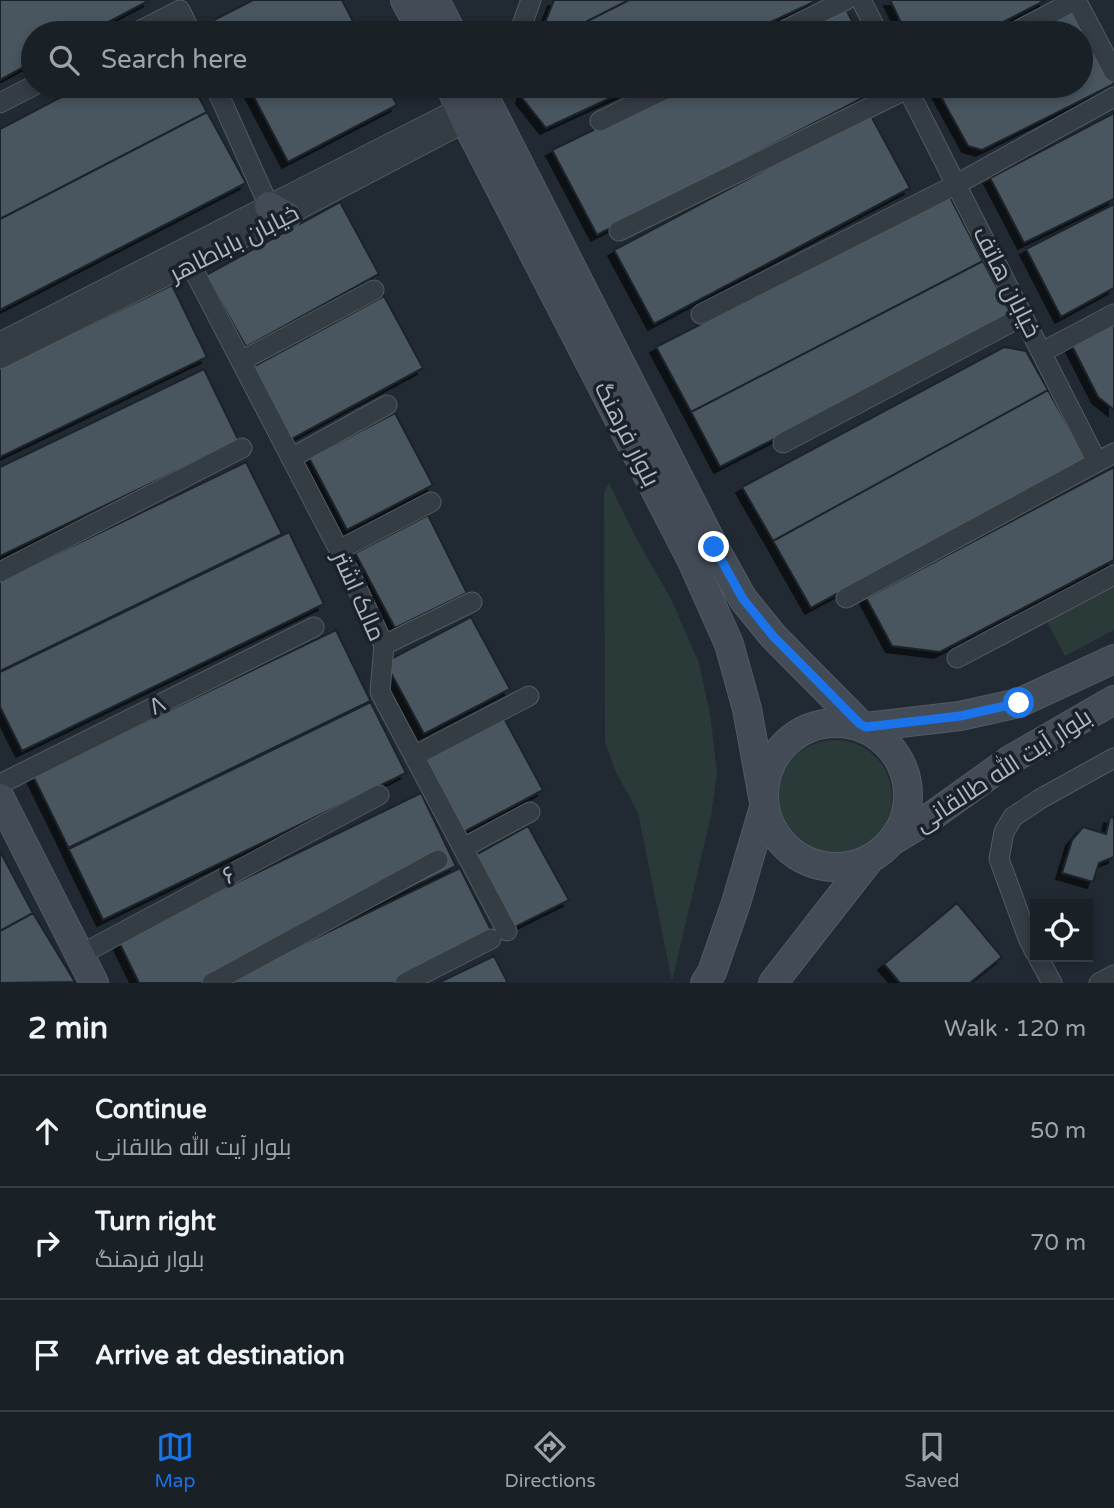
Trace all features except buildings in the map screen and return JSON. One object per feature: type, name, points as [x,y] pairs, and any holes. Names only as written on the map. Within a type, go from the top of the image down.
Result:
[{"type":"main road","points":[[405,0],[416,21]]},
{"type":"main road","points":[[435,0],[446,21]]},
{"type":"main road","name":"بلوار فرهنگ","points":[[474,99],[743,599],[773,636],[863,726]]},
{"type":"main road","name":"بلوار فرهنگ","points":[[474,99],[729,644],[747,709],[763,802]]},
{"type":"main road","name":"بلوار آیت الله طالقانی","points":[[863,726],[960,716],[1019,703],[1114,659]]},
{"type":"main road","name":"بلوار آیت الله طالقانی","points":[[892,841],[925,821],[1010,760],[1114,700]]},
{"type":"main road","points":[[705,983],[712,972],[736,903],[763,802],[765,776],[774,758],[787,742],[804,730],[824,724],[863,726],[893,752],[905,776],[905,817],[892,841],[869,860],[774,983]]},
{"type":"main road","points":[[763,802],[770,826],[780,842],[795,855],[812,864],[831,867],[850,866],[869,860]]},
{"type":"main road","points":[[4,815],[94,983]]},
{"type":"street","points":[[523,21],[531,0]]},
{"type":"street","points":[[803,21],[846,0]]},
{"type":"street","points":[[861,0],[872,21]]},
{"type":"street","points":[[1036,21],[1076,0],[1087,21]]},
{"type":"street","points":[[156,21],[185,5]]},
{"type":"street","points":[[1093,32],[1114,72]]},
{"type":"street","points":[[0,103],[21,92]]},
{"type":"street","points":[[701,314],[957,184],[1114,97]]},
{"type":"street","points":[[221,98],[278,211]]},
{"type":"street","points":[[600,121],[647,98]]},
{"type":"street","points":[[619,231],[887,98]]},
{"type":"street","name":"خیابان هاتف","points":[[914,98],[1042,352],[1105,458]]},
{"type":"street","name":"خیابان باباطاهر","points":[[0,359],[191,265],[278,211],[474,99]]},
{"type":"street","name":"خیابان باباطاهر","points":[[0,342],[278,211]]},
{"type":"street","name":"مالک اشتر","points":[[191,265],[339,550],[384,645],[380,692],[463,848],[499,935],[405,983]]},
{"type":"street","points":[[241,361],[374,290]]},
{"type":"street","points":[[1042,352],[1114,314]]},
{"type":"street","points":[[783,443],[1023,316]]},
{"type":"street","points":[[291,458],[387,405]]},
{"type":"street","points":[[0,572],[242,448]]},
{"type":"street","points":[[846,598],[1105,458]]},
{"type":"street","points":[[339,550],[432,502]]},
{"type":"street","points":[[957,658],[1114,575]]},
{"type":"street","points":[[384,645],[472,602]]},
{"type":"street","name":"۸","points":[[0,784],[314,626]]},
{"type":"street","points":[[414,756],[529,696]]},
{"type":"street","points":[[1030,942],[999,859],[1004,832],[1013,817],[1114,758]]},
{"type":"street","name":"۶","points":[[80,955],[379,795]]},
{"type":"street","points":[[463,848],[530,812]]},
{"type":"street","points":[[212,983],[438,860]]},
{"type":"street","points":[[1041,962],[1052,983]]},
{"type":"street","points":[[1099,983],[1114,975]]},
{"type":"shaded area","points":[[609,483],[636,538],[671,599],[699,663],[710,714],[717,772],[711,816],[672,981],[638,813],[615,770],[605,742],[604,493]]},
{"type":"shaded area","points":[[1114,587],[1114,630],[1065,656],[1047,622]]},
{"type":"shaded area","points":[[835,740],[857,745],[875,757],[887,775],[892,797],[887,819],[875,837],[857,849],[835,854],[813,849],[795,837],[783,819],[778,797],[783,775],[795,757],[813,745]]},
{"type":"route","points":[[714,547],[743,599],[773,636],[860,724],[866,727],[960,716],[1019,703]]}]
